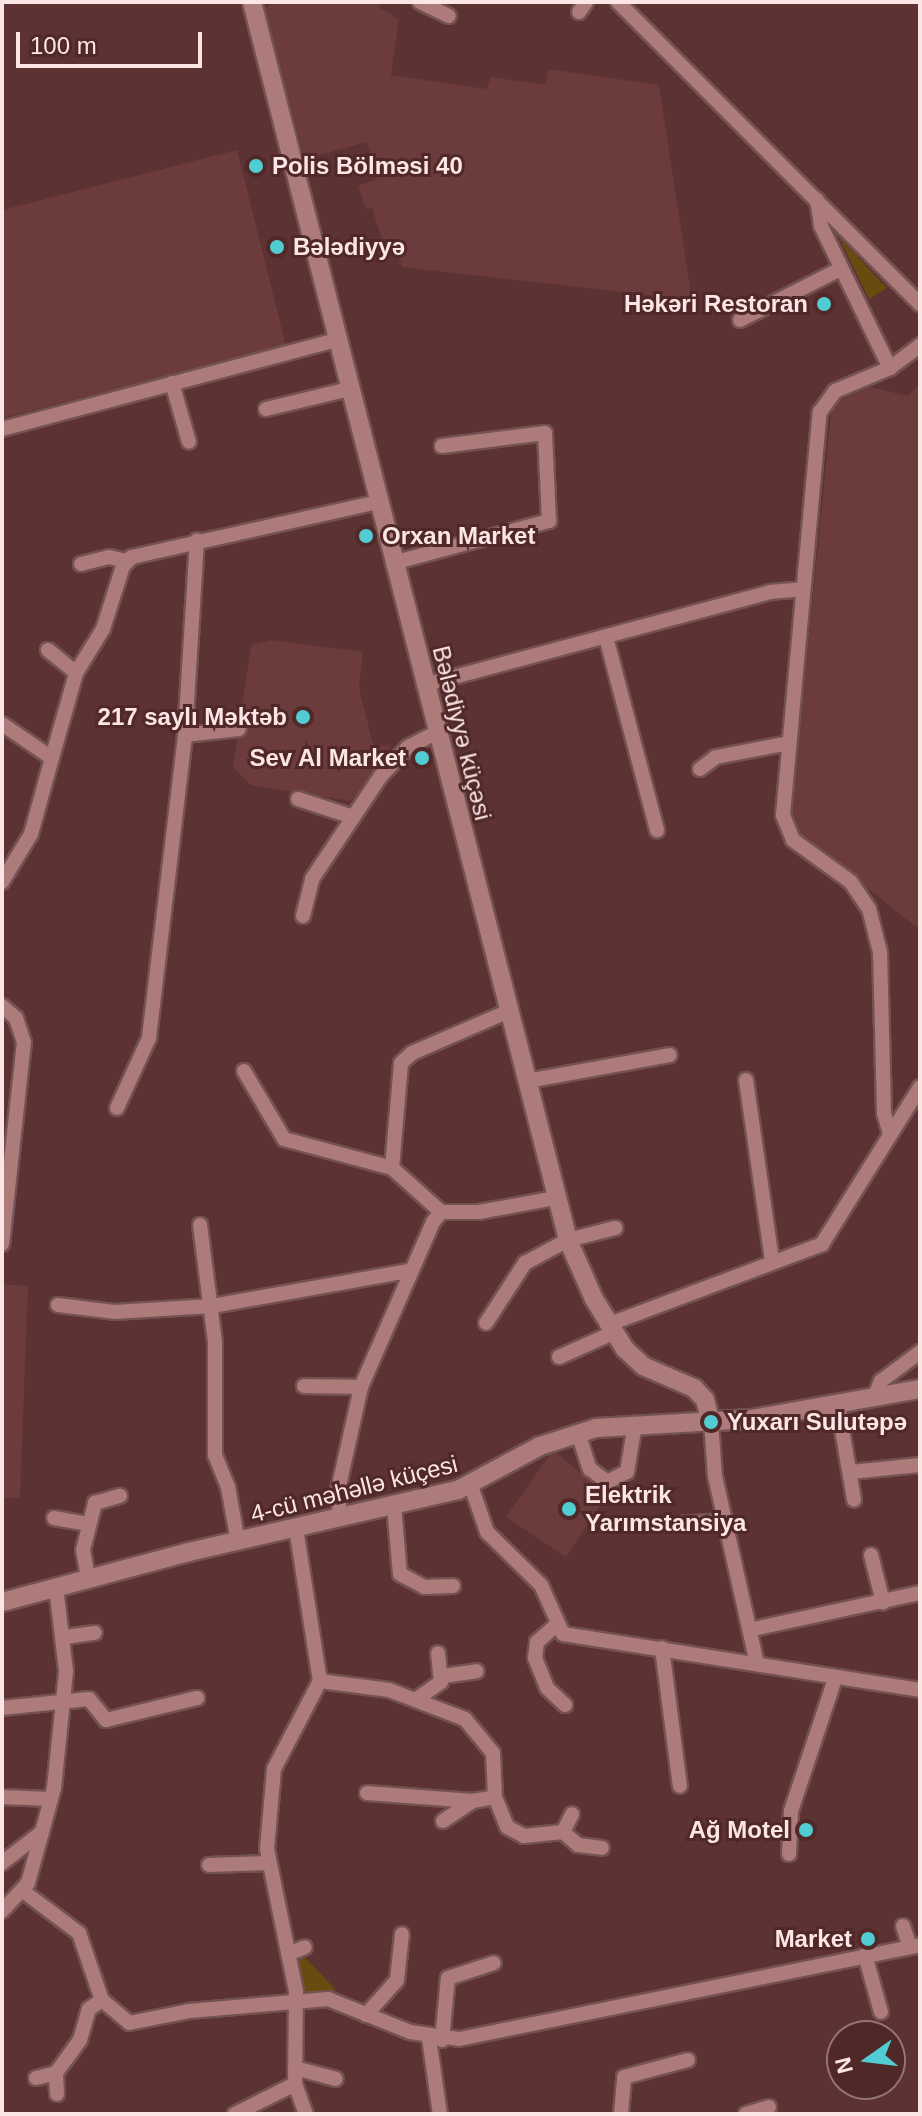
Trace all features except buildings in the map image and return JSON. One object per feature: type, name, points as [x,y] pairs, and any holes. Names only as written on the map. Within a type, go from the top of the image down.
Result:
[{"type":"street","name":"Bələdiyyə küçəsi","points":[[252,2],[436,733],[568,1240],[610,1329],[643,1366],[702,1395],[711,1422]]},
{"type":"street","points":[[420,2],[449,16]]},
{"type":"street","points":[[618,2],[634,8],[920,304]]},
{"type":"street","points":[[817,200],[818,218],[840,269],[890,368]]},
{"type":"street","points":[[740,320],[840,269]]},
{"type":"street","points":[[2,429],[337,340]]},
{"type":"street","points":[[890,1134],[884,1113],[885,1019],[874,929],[862,895],[851,882],[788,834],[783,815],[820,412],[835,391],[890,368],[920,345]]},
{"type":"street","points":[[172,383],[189,442]]},
{"type":"street","points":[[266,409],[349,389]]},
{"type":"street","points":[[393,563],[549,521],[545,433],[442,446]]},
{"type":"street","points":[[81,564],[109,557],[126,561],[197,540],[378,502]]},
{"type":"street","points":[[117,1108],[149,1038],[185,735],[197,540]]},
{"type":"street","points":[[2,882],[31,834],[76,673],[110,615],[126,561]]},
{"type":"street","points":[[424,685],[770,592],[802,589]]},
{"type":"street","points":[[606,637],[657,830]]},
{"type":"street","points":[[48,650],[76,673]]},
{"type":"street","points":[[2,724],[52,758]]},
{"type":"street","points":[[185,735],[239,729]]},
{"type":"street","points":[[303,916],[312,879],[395,759],[436,733]]},
{"type":"street","points":[[700,769],[716,757],[789,743]]},
{"type":"street","points":[[298,799],[353,817]]},
{"type":"street","points":[[2,1006],[16,1018],[24,1042],[2,1244]]},
{"type":"street","points":[[392,1168],[401,1063],[425,1046],[509,1011]]},
{"type":"street","points":[[527,1081],[670,1055]]},
{"type":"street","points":[[244,1071],[284,1139],[392,1168],[441,1212],[479,1212],[555,1198]]},
{"type":"street","points":[[746,1080],[772,1260]]},
{"type":"street","points":[[559,1357],[610,1329],[772,1260],[822,1244],[920,1087]]},
{"type":"street","points":[[340,1518],[338,1490],[361,1387],[409,1271],[441,1212]]},
{"type":"street","points":[[200,1225],[212,1306],[215,1455],[238,1542]]},
{"type":"street","points":[[486,1323],[525,1263],[568,1240],[615,1228]]},
{"type":"street","points":[[58,1305],[114,1312],[212,1306],[409,1271]]},
{"type":"street","points":[[874,1398],[881,1381],[920,1352]]},
{"type":"street","points":[[304,1386],[361,1387]]},
{"type":"street","name":"4-cü məhəllə küçesi","points":[[2,1602],[88,1578],[471,1486],[540,1446],[578,1433],[635,1424],[711,1422],[838,1406],[920,1389]]},
{"type":"street","points":[[838,1406],[854,1500]]},
{"type":"street","points":[[711,1422],[709,1446],[724,1521],[753,1629],[757,1664]]},
{"type":"street","points":[[578,1433],[590,1469],[607,1482],[627,1472],[635,1424]]},
{"type":"street","points":[[851,1472],[920,1465]]},
{"type":"street","points":[[471,1486],[487,1532],[541,1585],[555,1626],[576,1638],[662,1648],[835,1679],[920,1690]]},
{"type":"street","points":[[88,1578],[83,1550],[87,1524],[102,1497],[120,1496]]},
{"type":"street","points":[[394,1506],[400,1574],[424,1587],[453,1586]]},
{"type":"street","points":[[54,1518],[87,1524]]},
{"type":"street","points":[[680,1524],[724,1521]]},
{"type":"street","points":[[296,1528],[320,1681],[283,1746],[270,1784],[268,1863],[297,2004],[295,2084],[306,2114]]},
{"type":"street","points":[[871,1555],[883,1602]]},
{"type":"street","points":[[2,1911],[23,1891],[51,1799],[65,1637],[56,1587]]},
{"type":"street","points":[[753,1629],[920,1593]]},
{"type":"street","points":[[555,1626],[537,1642],[535,1658],[547,1688],[565,1705]]},
{"type":"street","points":[[65,1637],[95,1633]]},
{"type":"street","points":[[662,1648],[680,1786]]},
{"type":"street","points":[[438,1653],[443,1676]]},
{"type":"street","points":[[418,1698],[443,1676],[477,1671]]},
{"type":"street","points":[[789,1854],[791,1811],[835,1679]]},
{"type":"street","points":[[320,1681],[418,1698],[465,1719],[487,1739],[496,1769],[495,1797],[514,1833],[563,1832],[578,1845],[602,1848]]},
{"type":"street","points":[[2,1708],[89,1699],[106,1720],[197,1698]]},
{"type":"street","points":[[367,1793],[473,1801],[495,1797]]},
{"type":"street","points":[[2,1797],[51,1799]]},
{"type":"street","points":[[443,1821],[473,1801]]},
{"type":"street","points":[[563,1832],[572,1814]]},
{"type":"street","points":[[2,1863],[42,1832]]},
{"type":"street","points":[[209,1865],[268,1863]]},
{"type":"street","points":[[23,1891],[79,1933],[102,2000],[129,2023],[189,2011],[333,2000],[436,2039],[915,1946],[903,1926]]},
{"type":"street","points":[[366,2015],[397,1980],[402,1934]]},
{"type":"street","points":[[288,1954],[305,1947]]},
{"type":"street","points":[[865,1955],[881,2012]]},
{"type":"street","points":[[440,2114],[436,2039],[448,1978],[494,1963]]},
{"type":"street","points":[[57,2094],[56,2073],[80,2040],[89,2009],[102,2000]]},
{"type":"street","points":[[621,2114],[624,2077],[688,2060]]},
{"type":"street","points":[[295,2068],[336,2079]]},
{"type":"street","points":[[36,2078],[56,2073]]},
{"type":"street","points":[[235,2114],[295,2084]]},
{"type":"street","points":[[746,2114],[769,2107]]},
{"type":"shaded area","points":[[274,2],[381,2],[380,8],[399,19],[391,75],[486,89],[491,77],[545,85],[548,69],[659,85],[692,300],[402,267],[397,251],[386,254],[372,208],[366,209],[358,186],[377,179],[367,142],[305,159],[264,9]]},
{"type":"shaded area","points":[[237,150],[286,346],[2,418],[2,210]]},
{"type":"shaded area","points":[[838,236],[887,288],[869,299]]},
{"type":"shaded area","points":[[920,384],[920,930],[790,826],[832,404],[870,387],[908,396]]},
{"type":"shaded area","name":"217 saylı Məktəb","points":[[271,640],[363,652],[359,688],[374,748],[389,745],[392,756],[351,801],[251,785],[233,767],[251,645]]},
{"type":"shaded area","points":[[2,1284],[28,1286],[20,1497],[2,1499]]},
{"type":"shaded area","name":"Elektrik Yarımstansiya","points":[[553,1450],[607,1495],[566,1557],[506,1517]]},
{"type":"shaded area","points":[[302,1954],[336,1990],[303,1996],[295,1961]]},
{"type":"place","name":"Polis Bölməsi 40","points":[[256,166]]},
{"type":"place","name":"Bələdiyyə","points":[[277,247]]},
{"type":"place","name":"Həkəri Restoran","points":[[824,304]]},
{"type":"place","name":"Orxan Market","points":[[366,536]]},
{"type":"place","name":"217 saylı Məktəb","points":[[303,717]]},
{"type":"place","name":"Sev Al Market","points":[[422,758]]},
{"type":"place","name":"Yuxarı Sulutəpə","points":[[711,1422]]},
{"type":"place","name":"Elektrik Yarımstansiya","points":[[569,1509]]},
{"type":"place","name":"Ağ Motel","points":[[806,1830]]},
{"type":"place","name":"Market","points":[[868,1939]]}]
